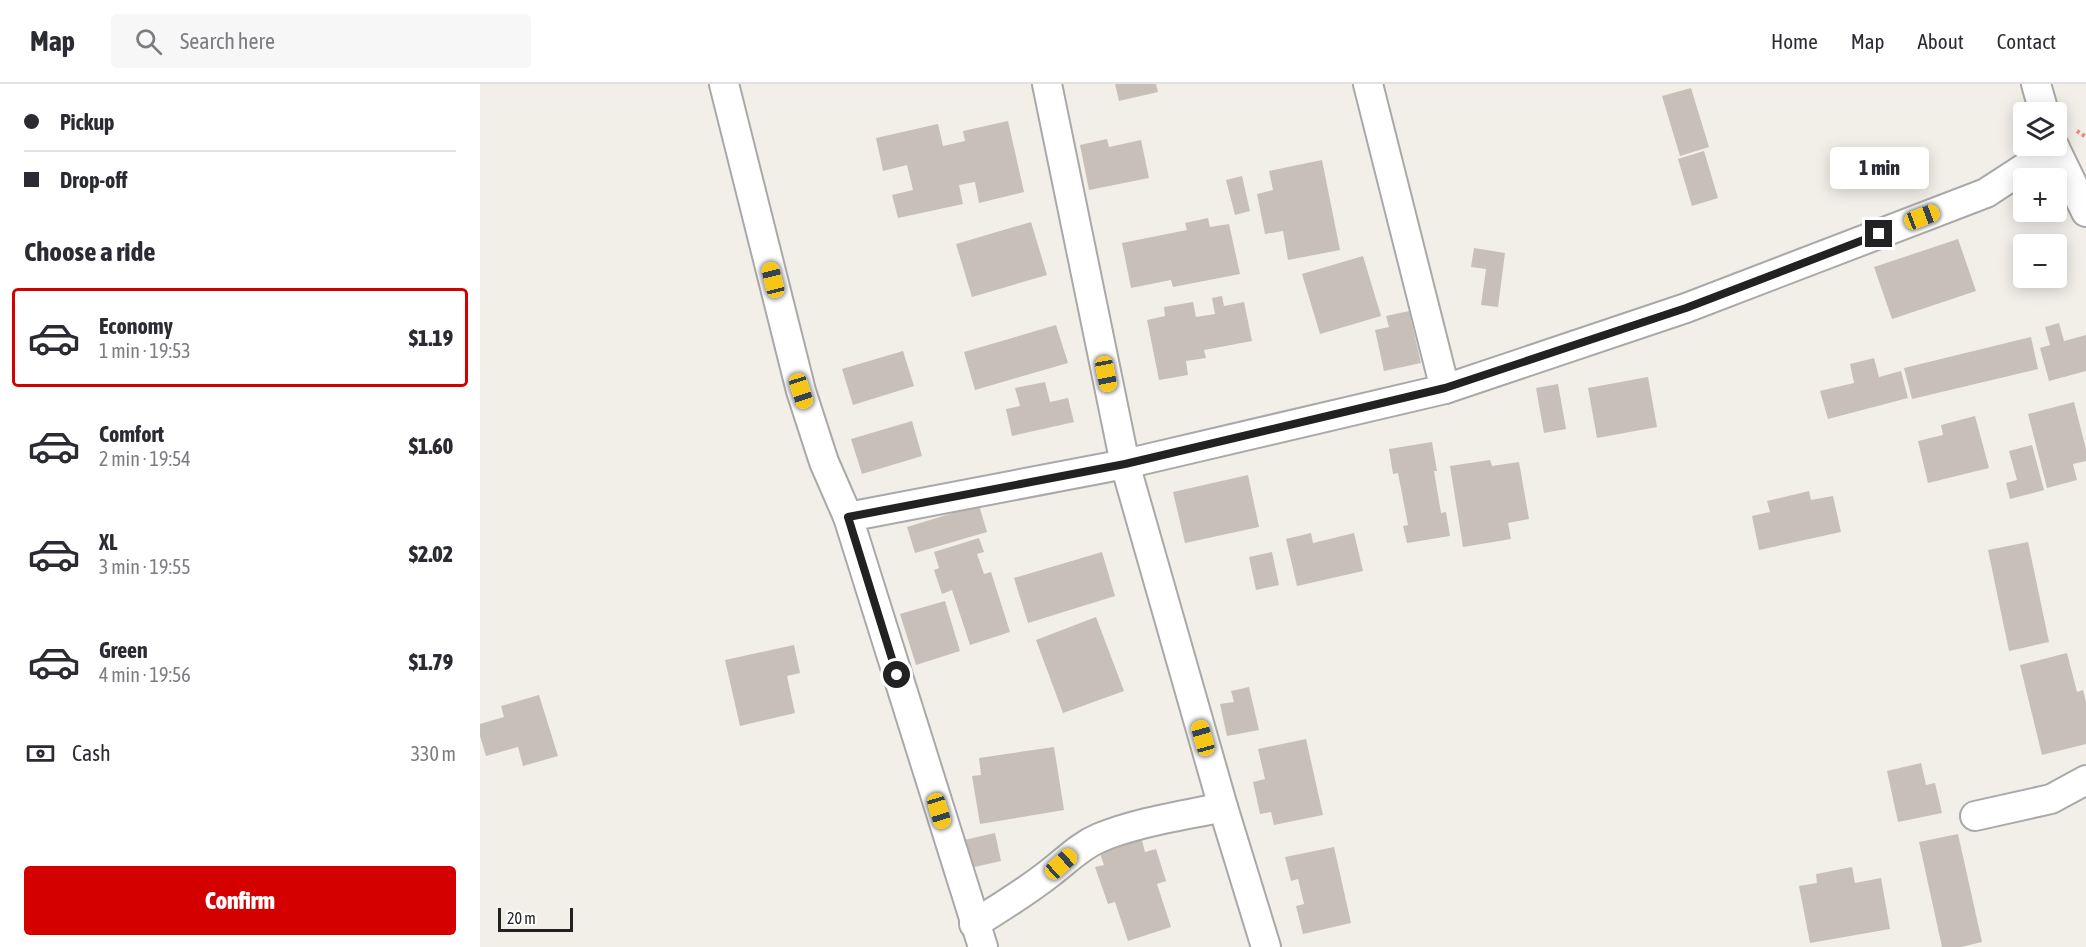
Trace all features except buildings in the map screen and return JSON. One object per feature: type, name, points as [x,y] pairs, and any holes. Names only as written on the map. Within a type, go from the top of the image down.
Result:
[{"type":"street","points":[[724,84],[801,391],[824,462],[848,517],[978,935],[1018,896],[1051,873],[1070,856],[1098,838],[1223,807]]},
{"type":"street","points":[[1047,84],[1125,464],[1223,807],[1266,947]]},
{"type":"street","points":[[1368,84],[1445,388]]},
{"type":"street","points":[[2036,84],[2041,102]]},
{"type":"street","points":[[848,517],[1125,464],[1445,388],[1686,308],[1986,192],[2040,156]]},
{"type":"street","points":[[2058,156],[2086,212]]},
{"type":"street","points":[[1975,816],[2050,799],[2086,780]]},
{"type":"route","points":[[897,675],[848,517],[1125,464],[1445,388],[1686,308],[1879,234]]}]
